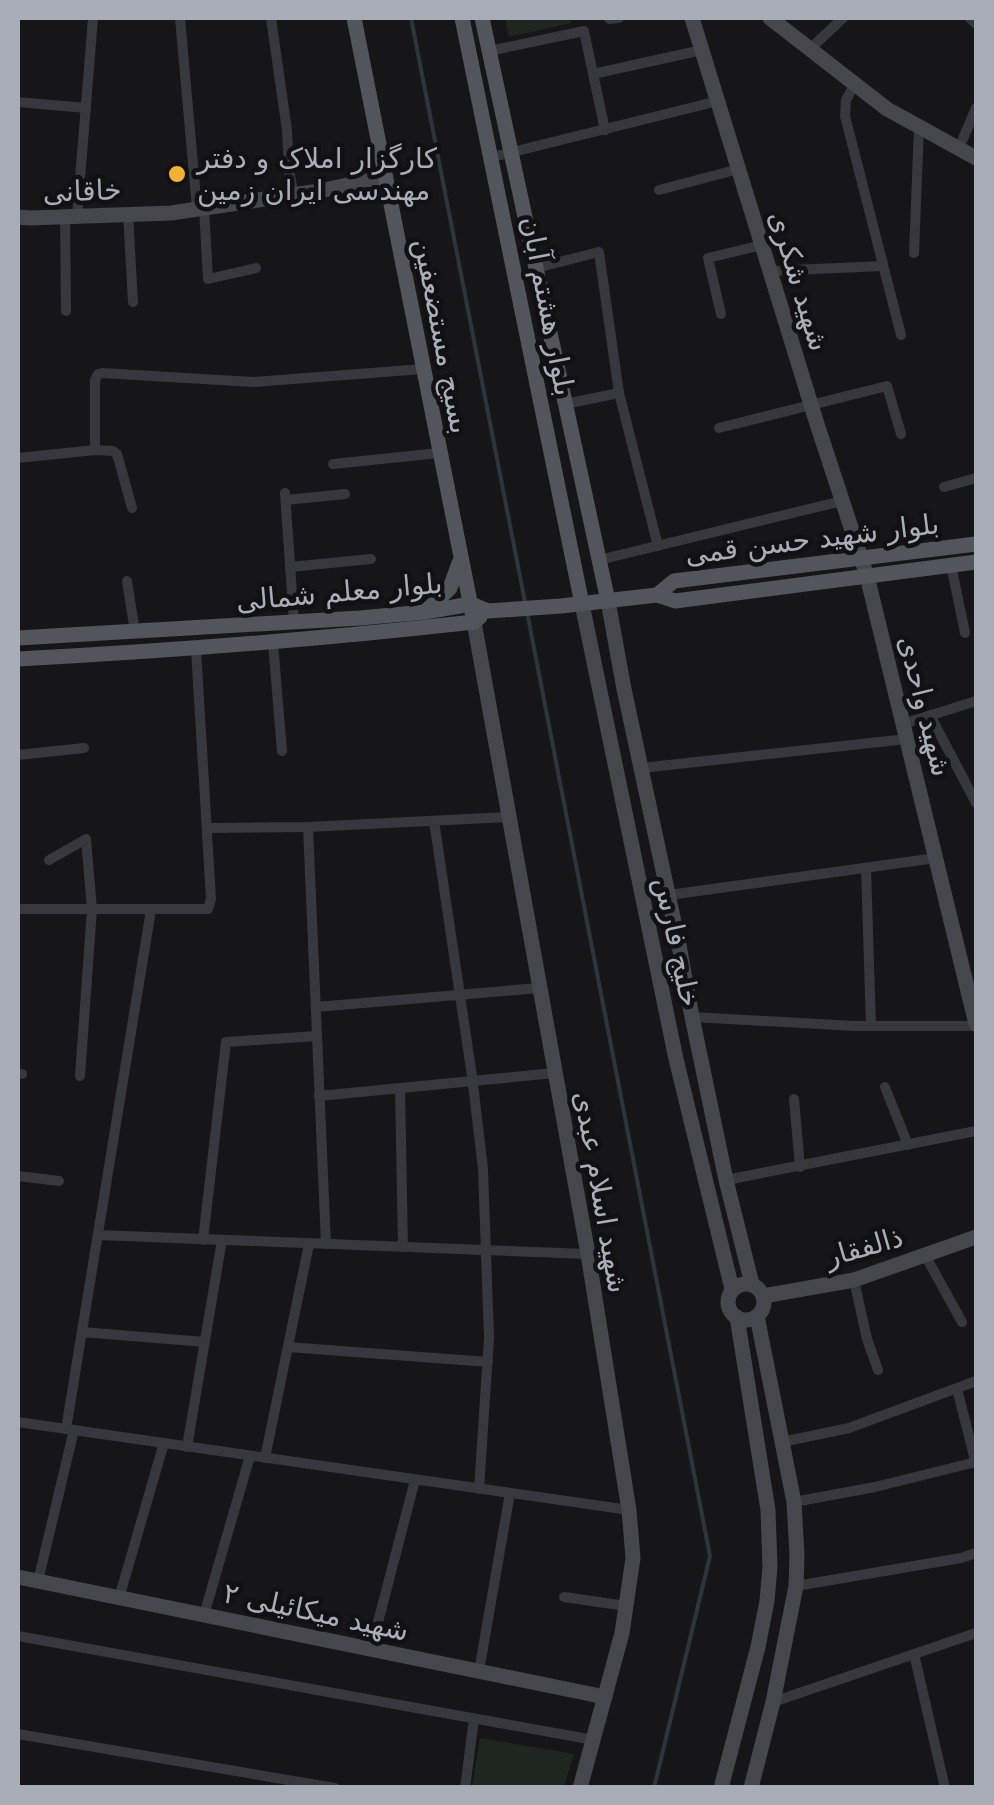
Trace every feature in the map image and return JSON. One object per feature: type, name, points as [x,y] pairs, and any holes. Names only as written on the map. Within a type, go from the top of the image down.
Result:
[{"type":"main road","name":"بسیج مستضعفین","points":[[354,18],[470,604]]},
{"type":"main road","name":"بلوار هشتم آبان","points":[[462,18],[582,604]]},
{"type":"main road","name":"بلوار هشتم آبان","points":[[482,18],[608,600]]},
{"type":"main road","name":"شهید شکری","points":[[692,18],[860,558]]},
{"type":"main road","points":[[770,18],[887,109],[976,158]]},
{"type":"main road","name":"خاقانی","points":[[18,217],[200,208],[386,177]]},
{"type":"main road","name":"بلوار شهید حسن قمی","points":[[657,595],[674,581],[976,544]]},
{"type":"main road","points":[[425,612],[450,588],[460,558]]},
{"type":"main road","name":"شهید واحدی","points":[[860,558],[976,1025]]},
{"type":"main road","name":"بلوار شهید حسن قمی","points":[[488,610],[657,595],[675,601],[976,562]]},
{"type":"main road","name":"خلیج فارس","points":[[608,600],[726,1180],[758,1290]]},
{"type":"main road","name":"بلوار معلم شمالی","points":[[18,638],[316,621],[425,612],[470,604],[488,610]]},
{"type":"main road","name":"شهید اسلام عبدی","points":[[470,604],[588,1254],[629,1510],[632,1558],[622,1633],[580,1788]]},
{"type":"main road","name":"خلیج فارس","points":[[582,604],[676,1058],[732,1289]]},
{"type":"main road","name":"بلوار معلم شمالی","points":[[18,659],[316,639],[474,622],[488,610]]},
{"type":"main road","points":[[316,621],[316,639]]},
{"type":"main road","name":"ذالفقار","points":[[758,1290],[854,1280],[976,1238]]},
{"type":"main road","points":[[721,1788],[758,1647],[770,1567],[768,1510],[736,1318],[728,1304],[732,1289],[742,1284],[758,1290],[763,1307],[757,1316],[747,1320],[736,1318]]},
{"type":"main road","points":[[751,1788],[796,1586],[794,1502],[757,1316]]},
{"type":"main road","name":"شهید میکائیلی ۲","points":[[18,1576],[606,1697]]},
{"type":"street","points":[[66,311],[71,217],[94,18]]},
{"type":"street","points":[[180,18],[208,278],[256,268]]},
{"type":"street","points":[[271,18],[294,195]]},
{"type":"street","points":[[810,49],[844,18]]},
{"type":"street","points":[[970,18],[976,24]]},
{"type":"street","points":[[489,50],[584,31],[605,130]]},
{"type":"street","points":[[593,74],[702,50]]},
{"type":"street","points":[[855,84],[846,100],[844,116],[901,335]]},
{"type":"street","points":[[18,102],[86,108]]},
{"type":"street","points":[[492,158],[718,102]]},
{"type":"street","points":[[959,148],[976,108]]},
{"type":"street","points":[[914,253],[919,127]]},
{"type":"street","points":[[659,190],[739,169]]},
{"type":"street","points":[[128,214],[133,302]]},
{"type":"street","points":[[721,314],[708,258],[762,246]]},
{"type":"street","points":[[536,268],[599,252],[619,394],[658,546]]},
{"type":"street","points":[[770,271],[882,266]]},
{"type":"street","points":[[96,450],[95,380],[102,373],[254,382],[422,369]]},
{"type":"street","points":[[719,428],[887,386],[901,434]]},
{"type":"street","points":[[566,404],[619,394]]},
{"type":"street","points":[[18,458],[108,450],[117,454],[132,508]]},
{"type":"street","points":[[333,464],[439,453]]},
{"type":"street","points":[[944,487],[976,478]]},
{"type":"street","points":[[294,622],[286,497],[344,494]]},
{"type":"street","points":[[599,560],[842,501]]},
{"type":"street","points":[[290,567],[370,558]]},
{"type":"street","points":[[952,565],[966,633]]},
{"type":"street","points":[[127,580],[134,632]]},
{"type":"street","points":[[273,643],[282,751]]},
{"type":"street","points":[[18,909],[208,909],[208,828],[196,649]]},
{"type":"street","points":[[641,768],[905,731],[930,715],[976,700]]},
{"type":"street","points":[[930,715],[974,791],[976,803]]},
{"type":"street","points":[[18,754],[84,748]]},
{"type":"street","points":[[208,828],[308,828],[508,816]]},
{"type":"street","points":[[434,821],[483,1169],[488,1362],[480,1489]]},
{"type":"street","points":[[308,828],[326,1244]]},
{"type":"street","points":[[49,860],[86,840],[92,910],[80,1076]]},
{"type":"street","points":[[668,895],[936,858]]},
{"type":"street","points":[[866,868],[871,1026]]},
{"type":"street","points":[[38,1581],[70,1430],[82,1332],[151,910]]},
{"type":"street","points":[[316,1007],[539,988]]},
{"type":"street","points":[[692,1017],[871,1026],[976,1025]]},
{"type":"street","points":[[203,1240],[226,1042],[317,1036]]},
{"type":"street","points":[[320,1096],[555,1074]]},
{"type":"street","points":[[886,1087],[908,1145]]},
{"type":"street","points":[[400,1088],[402,1247]]},
{"type":"street","points":[[794,1099],[800,1167]]},
{"type":"street","points":[[726,1180],[976,1131]]},
{"type":"street","points":[[18,1176],[59,1181]]},
{"type":"street","points":[[98,1235],[588,1254]]},
{"type":"street","points":[[188,1446],[222,1240]]},
{"type":"street","points":[[265,1458],[309,1244]]},
{"type":"street","points":[[925,1255],[962,1322]]},
{"type":"street","points":[[854,1280],[878,1370]]},
{"type":"street","points":[[82,1332],[205,1342]]},
{"type":"street","points":[[288,1347],[488,1362]]},
{"type":"street","points":[[782,1442],[849,1428],[976,1381]]},
{"type":"street","points":[[794,1502],[976,1463],[957,1389]]},
{"type":"street","points":[[18,1422],[629,1510]]},
{"type":"street","points":[[120,1598],[164,1443]]},
{"type":"street","points":[[204,1615],[250,1456]]},
{"type":"street","points":[[371,1649],[415,1480]]},
{"type":"street","points":[[479,1671],[510,1493]]},
{"type":"street","points":[[796,1586],[976,1553]]},
{"type":"street","points":[[564,1597],[626,1606]]},
{"type":"street","points":[[773,1702],[976,1632]]},
{"type":"street","points":[[18,1636],[594,1740]]},
{"type":"street","points":[[914,1654],[945,1788]]},
{"type":"street","points":[[465,1788],[474,1719]]},
{"type":"street","points":[[18,1734],[335,1788]]},
{"type":"shaded area","points":[[505,18],[570,18],[571,23],[509,37]]},
{"type":"shaded area","points":[[480,1738],[574,1754],[564,1787],[472,1787]]},
{"type":"waterway","points":[[411,18],[525,602]]},
{"type":"waterway","points":[[527,612],[710,1556],[654,1788]]},
{"type":"place","name":"کارگزار املاک و دفتر مهندسی ایران زمین","points":[[177,174]]}]
